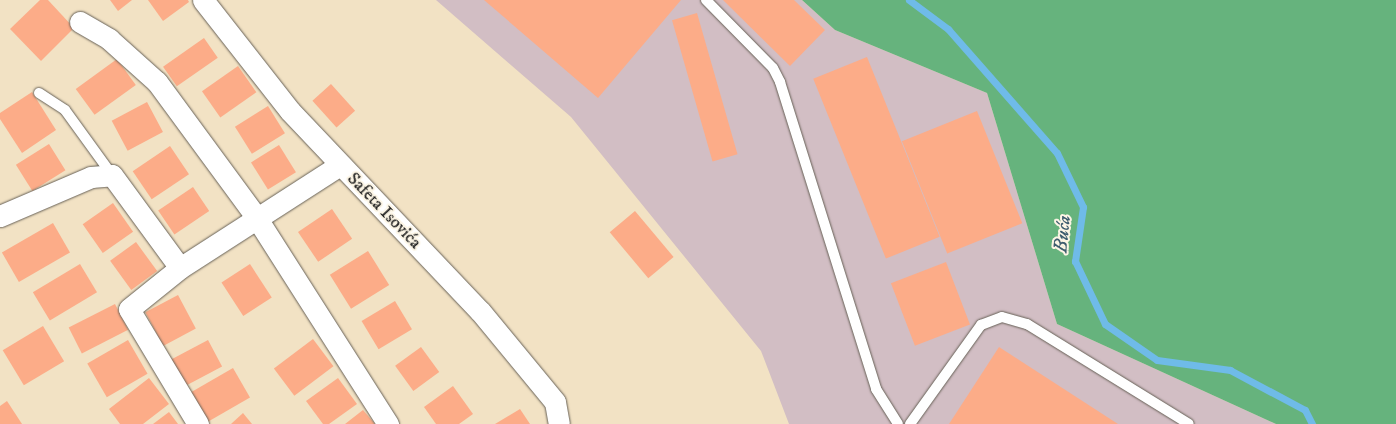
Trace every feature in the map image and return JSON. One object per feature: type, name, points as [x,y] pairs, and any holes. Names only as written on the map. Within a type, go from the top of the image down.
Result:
[{"type":"street","name":"Safeta Isovića","points":[[203,0],[290,111],[480,311],[555,402],[559,424]]},
{"type":"street","points":[[80,22],[108,39],[157,82],[256,217],[388,424]]},
{"type":"street","points":[[198,424],[129,310],[180,268],[256,217],[340,165]]},
{"type":"street","points":[[0,216],[91,177],[112,175],[180,268]]},
{"type":"lane","points":[[706,0],[772,68],[780,82],[876,390],[898,424]]},
{"type":"lane","points":[[39,93],[65,110],[112,175]]},
{"type":"lane","points":[[910,424],[981,325],[1002,316],[1027,324],[1189,424]]},
{"type":"shaded area","points":[[436,0],[802,0],[835,30],[987,93],[1057,324],[1276,424],[789,424],[761,351],[571,117]]},
{"type":"green space","points":[[802,0],[1396,0],[1396,424],[1276,424],[1057,324],[987,93],[835,30]]},
{"type":"building","points":[[40,0],[48,0],[74,28],[41,61],[10,29]]},
{"type":"building","points":[[110,0],[132,0],[118,11]]},
{"type":"building","points":[[148,0],[188,0],[189,2],[163,21]]},
{"type":"building","points":[[484,0],[681,0],[598,98]]},
{"type":"building","points":[[723,0],[794,0],[825,30],[790,66]]},
{"type":"building","points":[[697,13],[738,154],[713,161],[672,20]]},
{"type":"building","points":[[204,38],[218,58],[177,86],[163,67]]},
{"type":"building","points":[[867,57],[940,237],[886,259],[813,79]]},
{"type":"building","points":[[117,59],[136,85],[95,115],[76,89]]},
{"type":"building","points":[[238,66],[256,92],[220,117],[202,91]]},
{"type":"building","points":[[331,84],[355,111],[337,127],[312,101]]},
{"type":"building","points":[[32,92],[56,130],[22,153],[0,119],[0,113]]},
{"type":"building","points":[[147,102],[163,132],[128,151],[112,121]]},
{"type":"building","points":[[268,106],[285,133],[252,154],[235,127]]},
{"type":"building","points":[[977,111],[1022,223],[947,254],[902,141]]},
{"type":"building","points":[[49,144],[65,170],[32,191],[16,165]]},
{"type":"building","points":[[279,145],[296,172],[268,190],[251,162]]},
{"type":"building","points":[[170,146],[189,174],[152,199],[133,171]]},
{"type":"building","points":[[193,187],[209,211],[174,235],[158,210]]},
{"type":"building","points":[[113,203],[133,232],[103,253],[83,224]]},
{"type":"building","points":[[332,209],[352,239],[318,262],[298,232]]},
{"type":"building","points":[[635,211],[674,257],[648,278],[610,232]]},
{"type":"building","points":[[53,223],[70,252],[19,282],[2,252]]},
{"type":"building","points":[[136,242],[157,271],[131,290],[110,261]]},
{"type":"building","points":[[368,251],[389,285],[351,309],[330,275]]},
{"type":"building","points":[[946,262],[970,325],[915,346],[891,283]]},
{"type":"building","points":[[80,264],[97,292],[50,321],[33,292]]},
{"type":"building","points":[[250,264],[272,298],[243,316],[221,283]]},
{"type":"building","points":[[178,295],[196,329],[163,346],[145,312]]},
{"type":"building","points":[[395,301],[412,329],[379,349],[362,321]]},
{"type":"building","points":[[115,304],[128,330],[82,353],[69,328]]},
{"type":"building","points":[[43,326],[64,361],[24,385],[3,350]]},
{"type":"building","points":[[313,339],[333,366],[294,396],[274,368]]},
{"type":"building","points":[[128,340],[148,374],[107,397],[87,364]]},
{"type":"building","points":[[208,340],[222,366],[181,388],[167,362]]},
{"type":"building","points":[[421,347],[439,372],[413,391],[395,366]]},
{"type":"building","points":[[999,347],[1118,424],[949,424]]},
{"type":"building","points":[[233,368],[250,397],[202,424],[185,396]]},
{"type":"building","points":[[149,378],[169,404],[143,424],[120,424],[109,409]]},
{"type":"building","points":[[338,378],[357,404],[329,424],[323,424],[306,401]]},
{"type":"building","points":[[453,386],[473,414],[459,424],[436,424],[424,407]]},
{"type":"building","points":[[7,401],[22,424],[0,424],[0,406]]},
{"type":"building","points":[[520,409],[530,424],[495,424]]},
{"type":"building","points":[[363,410],[375,424],[345,424]]},
{"type":"building","points":[[169,412],[178,424],[153,424]]},
{"type":"building","points":[[243,413],[252,424],[231,424]]},
{"type":"waterway","name":"Buća","points":[[909,0],[948,29],[1057,153],[1083,207],[1075,261],[1105,324],[1157,360],[1230,370],[1305,410],[1312,424]]}]
